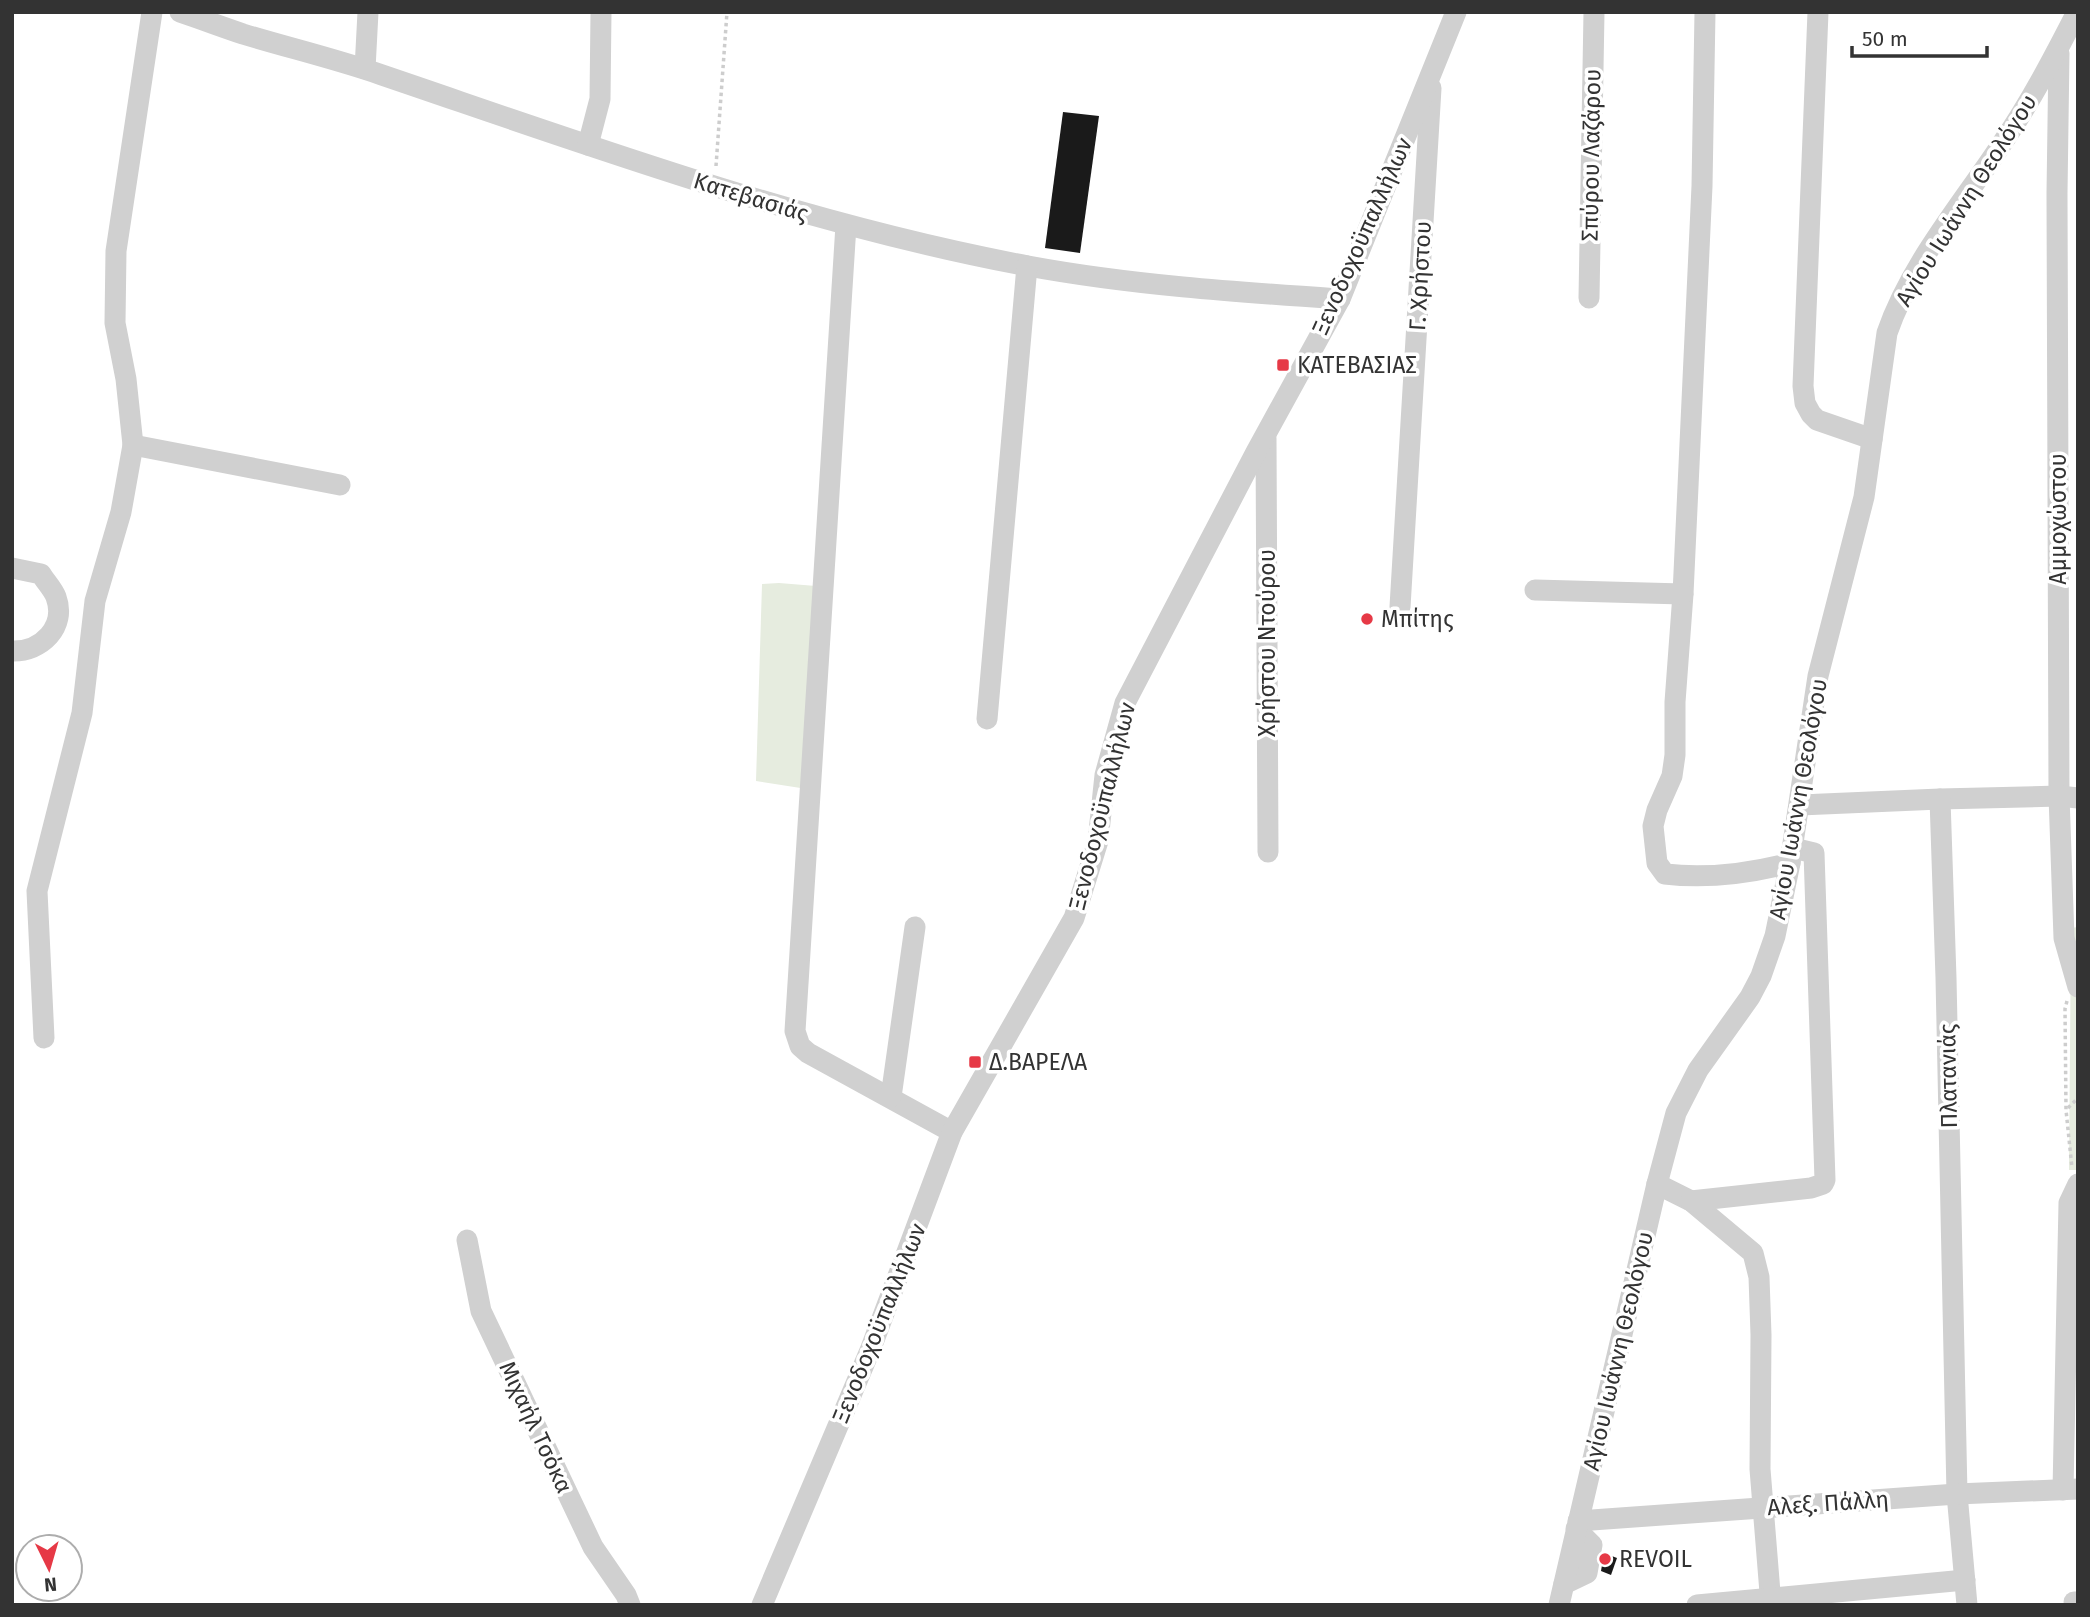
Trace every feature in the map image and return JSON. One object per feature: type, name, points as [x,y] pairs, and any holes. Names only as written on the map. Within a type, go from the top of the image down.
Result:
[{"type":"street","points":[[44,1038],[37,891],[82,713],[95,601],[121,512],[133,445],[126,379],[115,323],[115,261],[152,12]]},
{"type":"street","name":"Κατεβασιάς","points":[[180,12],[241,33],[365,69],[715,186],[846,225],[1027,265],[1103,278],[1340,299]]},
{"type":"street","points":[[365,69],[368,12]]},
{"type":"street","points":[[588,145],[600,99],[601,12]]},
{"type":"street","name":"Ξενοδοχοϋπαλλήλων","points":[[762,1605],[871,1348],[952,1132],[1074,918],[1098,841],[1105,775],[1125,703],[1266,433],[1340,299],[1455,12]]},
{"type":"street","name":"Σπύρου Λαζάρου","points":[[1588,298],[1594,12]]},
{"type":"street","points":[[1691,1201],[1811,1188],[1823,1184],[1825,1180],[1814,853],[1792,855],[1767,869],[1682,876],[1665,874],[1657,863],[1653,826],[1672,776],[1675,755],[1675,702],[1683,594],[1702,186],[1705,12]]},
{"type":"street","points":[[1818,12],[1805,294],[1805,403],[1817,420],[1872,439]]},
{"type":"street","name":"Αγίου Ιωάννη Θεολόγου","points":[[1559,1605],[1676,1113],[1717,1041],[1750,997],[1761,976],[1775,936],[1792,855],[1818,676],[1864,497],[1887,333],[1895,310],[1940,234],[2021,115],[2077,12]]},
{"type":"street","name":"Αμμοχώστου","points":[[2059,48],[2057,277],[2069,797],[2064,938],[2076,979]]},
{"type":"street","name":"Γ. Χρήστου","points":[[1401,607],[1432,71]]},
{"type":"street","points":[[846,225],[795,1031],[800,1046],[808,1053],[952,1132]]},
{"type":"street","points":[[987,719],[1027,265]]},
{"type":"street","name":"Χρήστου Ντούρου","points":[[1266,433],[1268,852]]},
{"type":"street","points":[[133,445],[340,485]]},
{"type":"street","points":[[12,568],[41,574],[56,595],[58,611],[54,629],[46,640],[35,647],[12,651]]},
{"type":"street","points":[[1535,590],[1683,594]]},
{"type":"street","points":[[1800,805],[2069,797]]},
{"type":"street","name":"Πλατανιάς","points":[[1940,799],[1948,1034],[1957,1494],[1967,1605]]},
{"type":"street","points":[[891,1097],[915,927]]},
{"type":"street","points":[[1657,1184],[1691,1201],[1753,1253],[1759,1277],[1760,1469],[1771,1602]]},
{"type":"street","points":[[2070,1490],[2069,1203],[2076,1186]]},
{"type":"street","name":"Μιχαήλ Τσόκα","points":[[467,1240],[481,1311],[593,1547],[630,1605]]},
{"type":"street","name":"Αλεξ. Πάλλη","points":[[1577,1525],[1957,1494],[2070,1490]]},
{"type":"street","points":[[1697,1605],[1771,1602],[1965,1580]]},
{"type":"path","points":[[715,186],[727,12]]},
{"type":"path","points":[[2076,979],[2065,1009],[2066,1110],[2076,1186]]},
{"type":"path","points":[[2066,1110],[2078,1098]]},
{"type":"shaded area","points":[[762,584],[816,586],[807,789],[756,781]]},
{"type":"shaded area","points":[[2078,927],[2078,1170],[2069,1170],[2071,928]]},
{"type":"building","points":[[1063,112],[1099,116],[1080,253],[1045,248]]},
{"type":"building","points":[[1604,1553],[1617,1558],[1611,1575],[1601,1571]]},
{"type":"place","name":"ΚΑΤΕΒΑΣΙΑΣ","points":[[1283,365]]},
{"type":"place","name":"Μπίτης","points":[[1367,619]]},
{"type":"place","name":"Δ.ΒΑΡΕΛΑ","points":[[975,1062]]},
{"type":"place","name":"REVOIL","points":[[1605,1559]]}]
